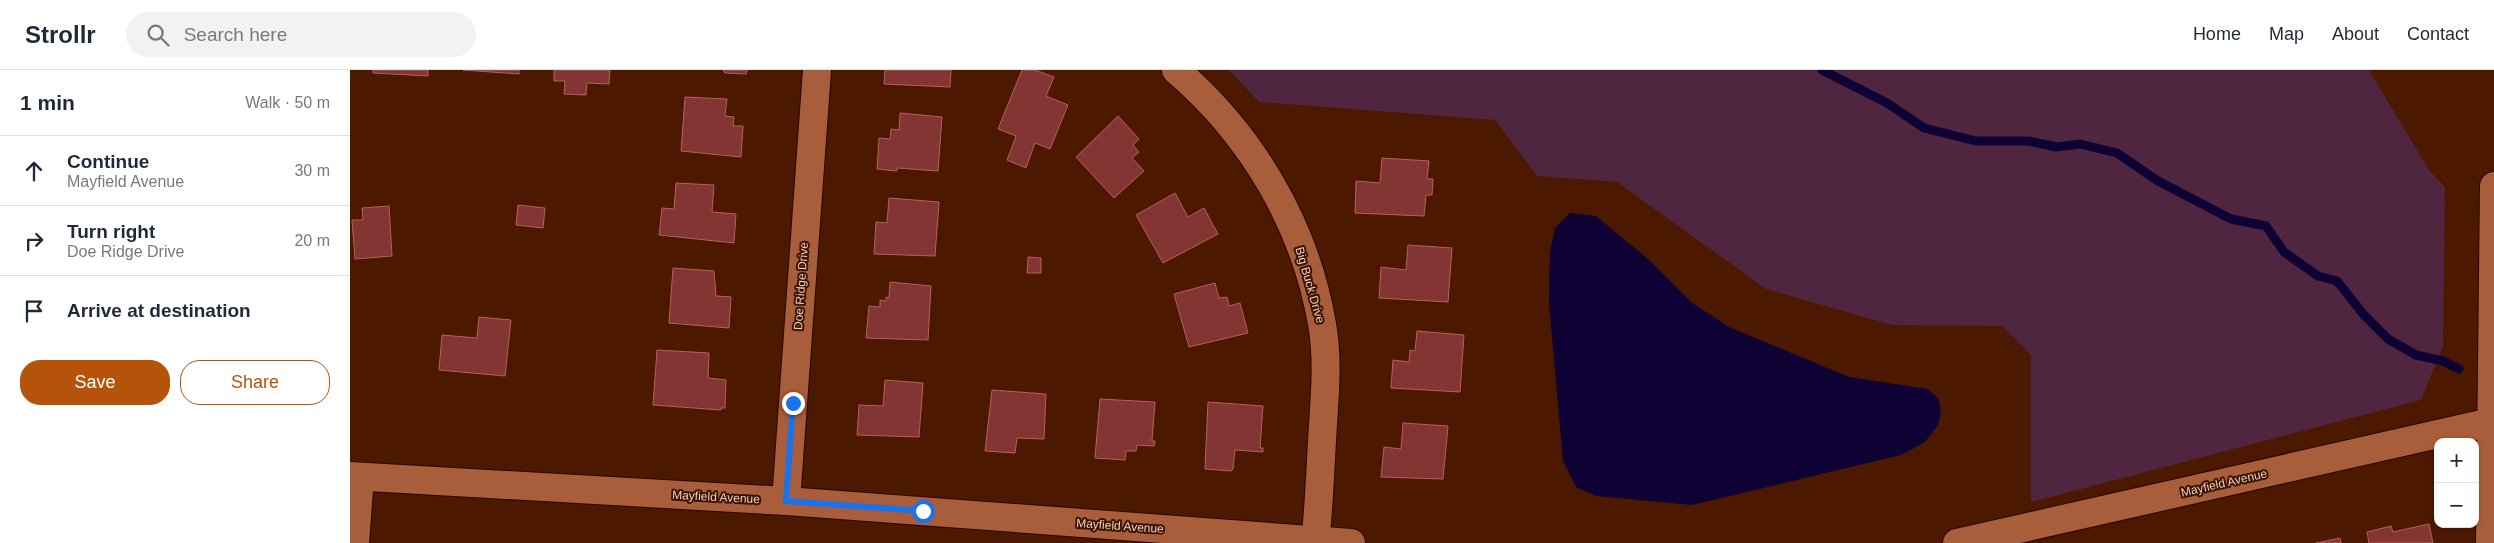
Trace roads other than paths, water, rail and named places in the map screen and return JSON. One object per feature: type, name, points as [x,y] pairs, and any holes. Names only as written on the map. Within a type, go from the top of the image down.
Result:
[{"type":"street","name":"Doe Ridge Drive","points":[[786,501],[817,70]]},
{"type":"street","name":"Big Buck Drive","points":[[1176,70],[1204,94],[1253,155],[1285,207],[1308,271],[1322,325],[1326,384],[1315,542]]},
{"type":"street","points":[[2490,543],[2494,186]]},
{"type":"street","name":"Mayfield Avenue","points":[[1957,543],[2491,422]]},
{"type":"street","name":"Mayfield Avenue","points":[[355,477],[786,501],[1315,542],[1352,543]]},
{"type":"street","points":[[355,477],[355,543]]},
{"type":"waterway","points":[[1822,70],[1887,103],[1924,128],[1976,141],[2029,141],[2056,147],[2080,144],[2117,153],[2158,181],[2231,219],[2266,226],[2284,252],[2318,276],[2337,281],[2364,315],[2388,339],[2416,355],[2443,361],[2459,369]]}]
